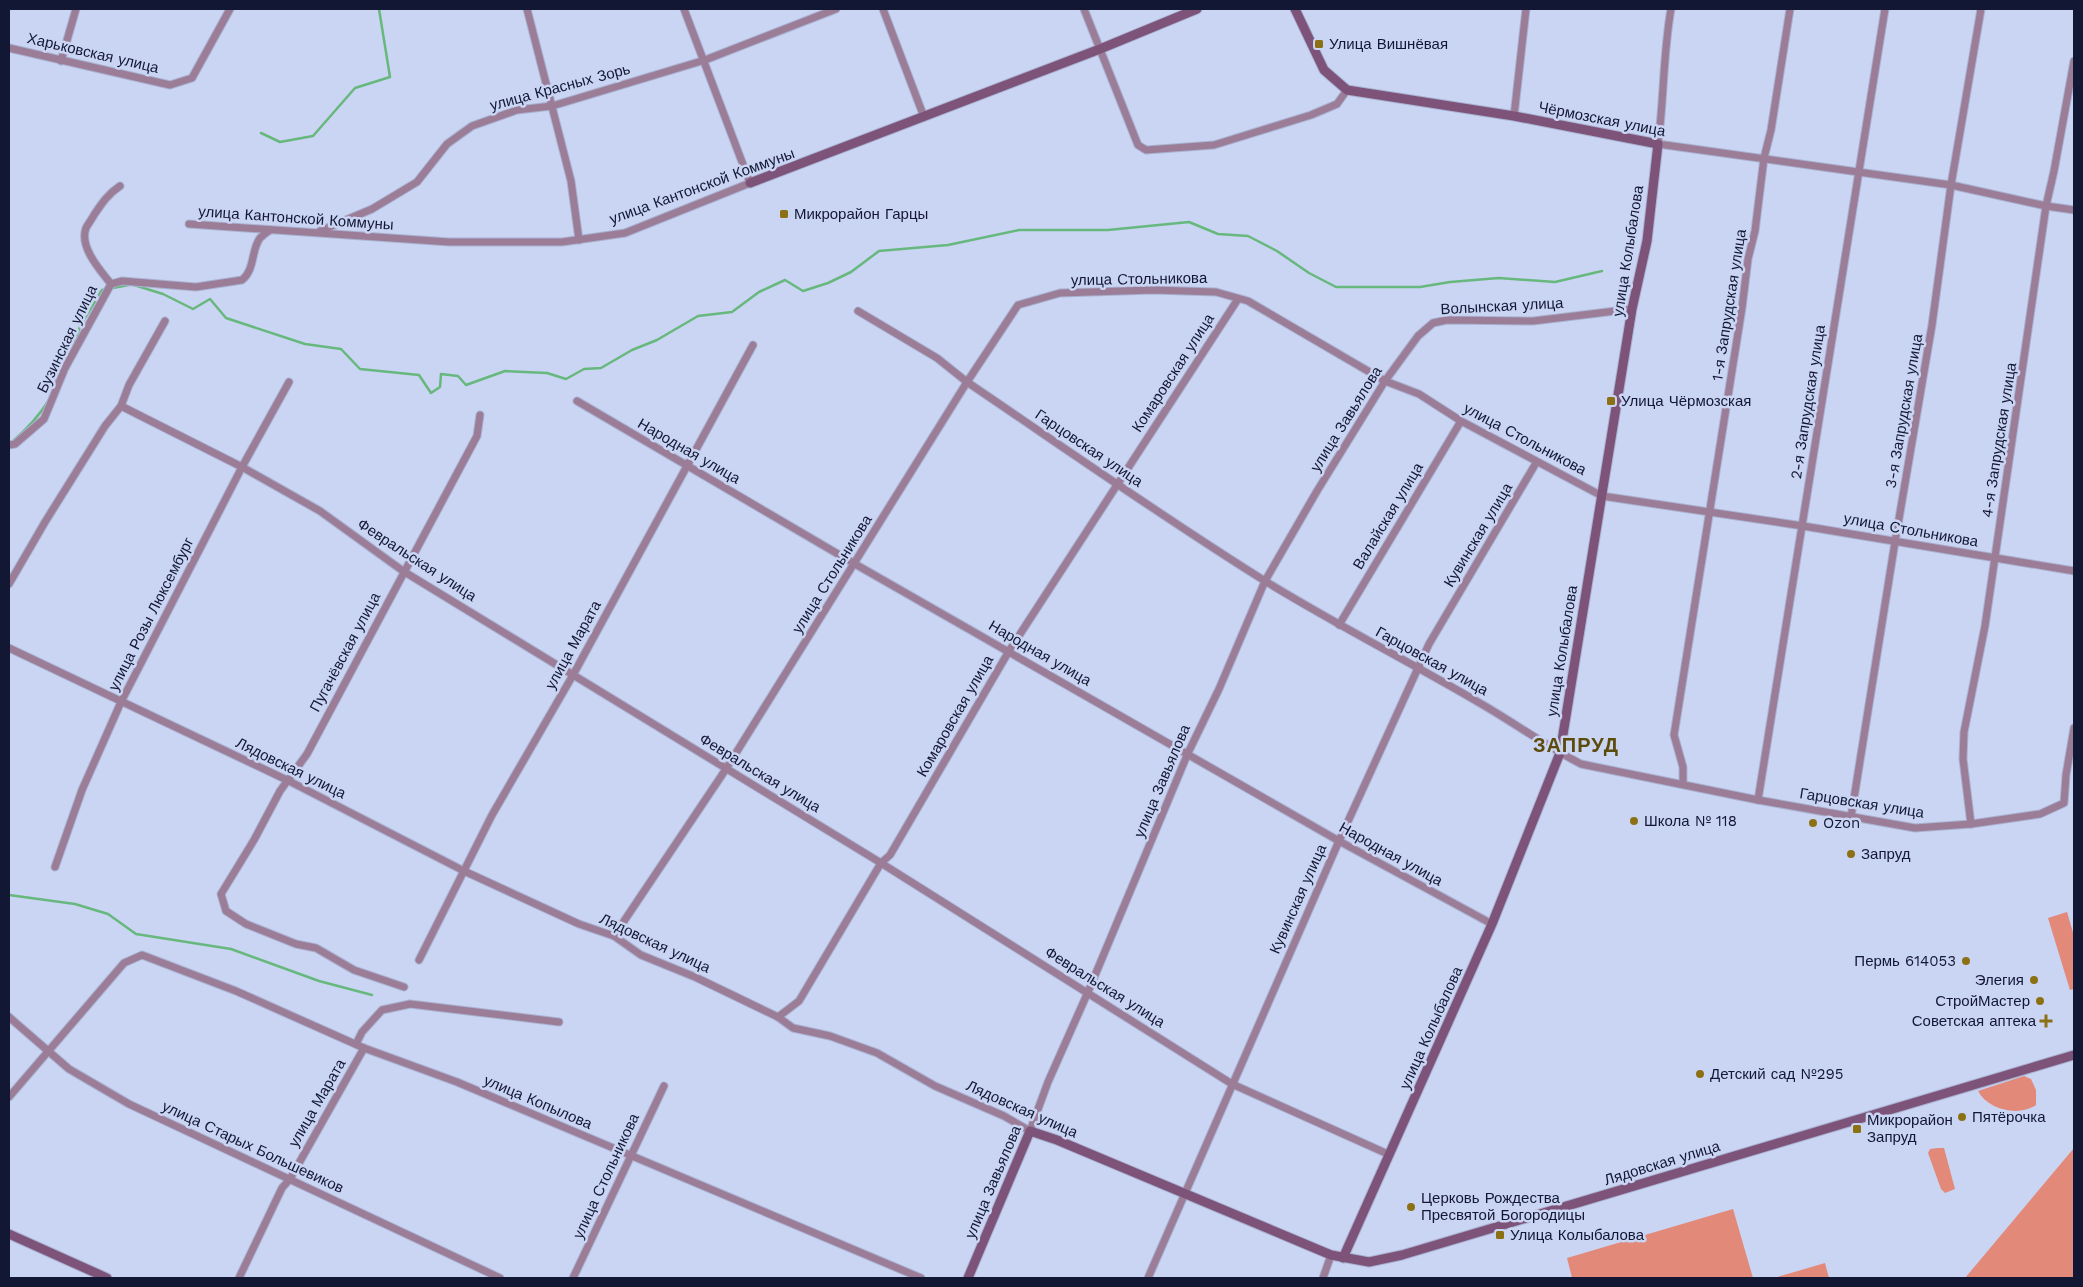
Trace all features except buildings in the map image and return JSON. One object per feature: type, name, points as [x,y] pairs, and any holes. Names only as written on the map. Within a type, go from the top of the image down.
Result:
[{"type":"street","points":[[61,61],[76,9]]},
{"type":"street","name":"Харьковская улица","points":[[9,48],[170,85],[192,78],[230,9]]},
{"type":"street","points":[[527,9],[571,181],[579,240]]},
{"type":"street","points":[[684,9],[705,60],[750,183]]},
{"type":"street","name":"улица Красных Зорь","points":[[318,232],[372,209],[417,182],[447,144],[472,126],[517,110],[552,106],[705,60],[836,9]]},
{"type":"street","points":[[883,9],[924,117]]},
{"type":"street","points":[[1084,9],[1138,145],[1146,150],[1214,146],[1312,115],[1337,104],[1347,90],[1324,70],[1295,9]]},
{"type":"street","name":"улица Кантонской Коммуны","points":[[189,224],[449,242],[562,242],[625,233],[750,183],[1100,50],[1197,9]]},
{"type":"street","points":[[1514,116],[1526,9]]},
{"type":"street","name":"улица Колыбалова","points":[[1342,1258],[1390,1155],[1492,924],[1560,753],[1632,310],[1646,240],[1662,115],[1666,37],[1672,9]]},
{"type":"street","name":"1-я Запрудская улица","points":[[1683,784],[1683,767],[1674,735],[1748,259],[1755,231],[1764,158],[1771,130],[1790,9]]},
{"type":"street","name":"2-я Запрудская улица","points":[[1758,800],[1885,9]]},
{"type":"street","name":"3-я Запрудская улица","points":[[1851,817],[1932,325],[1951,186],[1981,9]]},
{"type":"street","name":"4-я Запрудская улица","points":[[1971,824],[1963,759],[1964,732],[1985,626],[2046,206],[2074,61]]},
{"type":"street","name":"Чёрмозская улица","points":[[1347,90],[1514,116],[1658,144],[1951,186],[2074,210]]},
{"type":"street","name":"Бузинская улица","points":[[12,445],[44,419],[65,368],[110,284],[86,245],[85,230],[103,201],[120,186]]},
{"type":"street","points":[[110,284],[122,281],[196,287],[242,280],[246,276],[253,260],[259,239],[270,230]]},
{"type":"street","name":"улица Стольникова","points":[[614,936],[726,769],[967,382],[1018,305],[1060,293],[1153,290],[1216,292],[1248,301],[1386,381],[1419,394],[1460,421],[1536,463],[1602,496],[1803,526],[2074,571]]},
{"type":"street","name":"Комаровская улица","points":[[778,1017],[799,1002],[881,863],[890,855],[1009,651],[1117,482],[1238,299]]},
{"type":"street","name":"Волынская улица","points":[[1433,323],[1447,320],[1533,321],[1632,310]]},
{"type":"street","name":"Гарцовская улица","points":[[858,311],[937,358],[967,382],[1193,535],[1265,581],[1339,626],[1478,702],[1581,764],[1758,800],[1914,828],[1971,824],[2040,814],[2064,803],[2066,775],[2074,728]]},
{"type":"street","points":[[9,584],[105,426],[122,406],[129,385],[165,321]]},
{"type":"street","name":"улица Завьялова","points":[[968,1278],[1030,1131],[1048,1082],[1088,992],[1188,753],[1219,689],[1265,581],[1317,491],[1386,381],[1418,336],[1433,323]]},
{"type":"street","name":"улица Марата","points":[[419,960],[492,815],[572,675],[753,345]]},
{"type":"street","name":"улица Розы Люксембург","points":[[55,867],[82,790],[121,702],[242,468],[289,382]]},
{"type":"street","name":"Народная улица","points":[[577,401],[855,564],[1339,841],[1492,924]]},
{"type":"street","name":"Февральская улица","points":[[122,406],[242,468],[320,512],[403,571],[881,863],[1232,1084],[1390,1155]]},
{"type":"street","name":"Пугачёвская улица","points":[[404,987],[354,970],[316,948],[296,944],[246,924],[226,911],[221,894],[254,840],[280,791],[289,781],[306,754],[477,436],[480,416]]},
{"type":"street","name":"Валайская улица","points":[[1339,626],[1460,421]]},
{"type":"street","name":"Кувинская улица","points":[[1148,1278],[1186,1195],[1232,1084],[1339,841],[1429,644],[1536,463]]},
{"type":"street","name":"Лядовская улица","points":[[9,648],[289,781],[464,871],[580,924],[614,936],[641,955],[695,977],[778,1017],[793,1028],[830,1036],[877,1053],[935,1086],[1004,1116],[1030,1131],[1057,1140],[1342,1258],[1370,1262],[1402,1255],[2074,1055]]},
{"type":"street","name":"улица Копылова","points":[[48,1052],[124,963],[142,955],[236,991],[364,1048],[457,1082],[921,1278]]},
{"type":"street","points":[[356,1044],[362,1032],[382,1010],[410,1004],[559,1022]]},
{"type":"street","name":"улица Старых Большевиков","points":[[9,1017],[69,1069],[129,1104],[500,1278]]},
{"type":"street","name":"улица Марата","points":[[239,1278],[282,1188],[290,1179],[364,1048]]},
{"type":"street","points":[[9,1097],[48,1052]]},
{"type":"street","name":"улица Стольникова","points":[[573,1278],[664,1086]]},
{"type":"street","points":[[9,1234],[107,1278]]},
{"type":"street","points":[[1323,1278],[1331,1255]]},
{"type":"shaded area","points":[[2067,912],[2074,936],[2074,989],[2070,990],[2048,918]]},
{"type":"shaded area","points":[[2024,1076],[2031,1079],[2036,1090],[2036,1105],[2029,1109],[2021,1111],[2004,1110],[1989,1103],[1978,1091]]},
{"type":"shaded area","points":[[1944,1148],[1955,1189],[1945,1193],[1941,1189],[1928,1153],[1930,1149]]},
{"type":"shaded area","points":[[2074,1148],[2074,1278],[1965,1278]]},
{"type":"shaded area","points":[[1733,1209],[1753,1278],[1572,1278],[1567,1258]]},
{"type":"shaded area","points":[[1825,1263],[1829,1278],[1774,1278]]},
{"type":"waterway","points":[[261,133],[280,142],[313,136],[355,88],[390,77],[379,9]]},
{"type":"waterway","points":[[134,285],[163,294],[193,309],[210,299],[226,318],[305,344],[341,349],[360,369],[419,375],[431,393],[440,387],[441,374],[458,376],[466,385],[505,371],[547,373],[566,379],[584,369],[601,368],[632,350],[657,340],[698,316],[732,312],[759,292],[785,280],[803,291],[828,283],[851,272],[879,251],[948,245],[1019,230],[1108,230],[1189,222],[1218,234],[1248,236],[1277,251],[1309,273],[1336,287],[1420,287],[1450,282],[1499,278],[1555,282],[1602,271]]},
{"type":"waterway","points":[[56,381],[65,354],[76,340],[80,326],[102,290],[129,285]]},
{"type":"waterway","points":[[12,442],[41,412],[49,400]]},
{"type":"waterway","points":[[9,895],[75,904],[108,914],[136,934],[231,949],[319,981],[372,995]]},
{"type":"place","name":"Улица Вишнёвая","points":[[1319,44]]},
{"type":"place","name":"Микрорайон Гарцы","points":[[784,214]]},
{"type":"place","name":"Улица Чёрмозская","points":[[1611,401]]},
{"type":"place","name":"Школа № 118","points":[[1634,821]]},
{"type":"place","name":"Ozon","points":[[1813,823]]},
{"type":"place","name":"Запруд","points":[[1851,854]]},
{"type":"place","name":"Пермь 614053","points":[[1966,961]]},
{"type":"place","name":"Элегия","points":[[2034,980]]},
{"type":"place","name":"СтройМастер","points":[[2040,1001]]},
{"type":"place","name":"Советская аптека","points":[[2046,1021]]},
{"type":"place","name":"Детский сад №295","points":[[1700,1074]]},
{"type":"place","name":"Пятёрочка","points":[[1962,1117]]},
{"type":"place","name":"Микрорайон Запруд","points":[[1857,1129]]},
{"type":"place","name":"Церковь Рождества Пресвятой Богородицы","points":[[1411,1207]]},
{"type":"place","name":"Улица Колыбалова","points":[[1500,1235]]},
{"type":"district","name":"ЗАПРУД","points":[[1576,745]]}]
